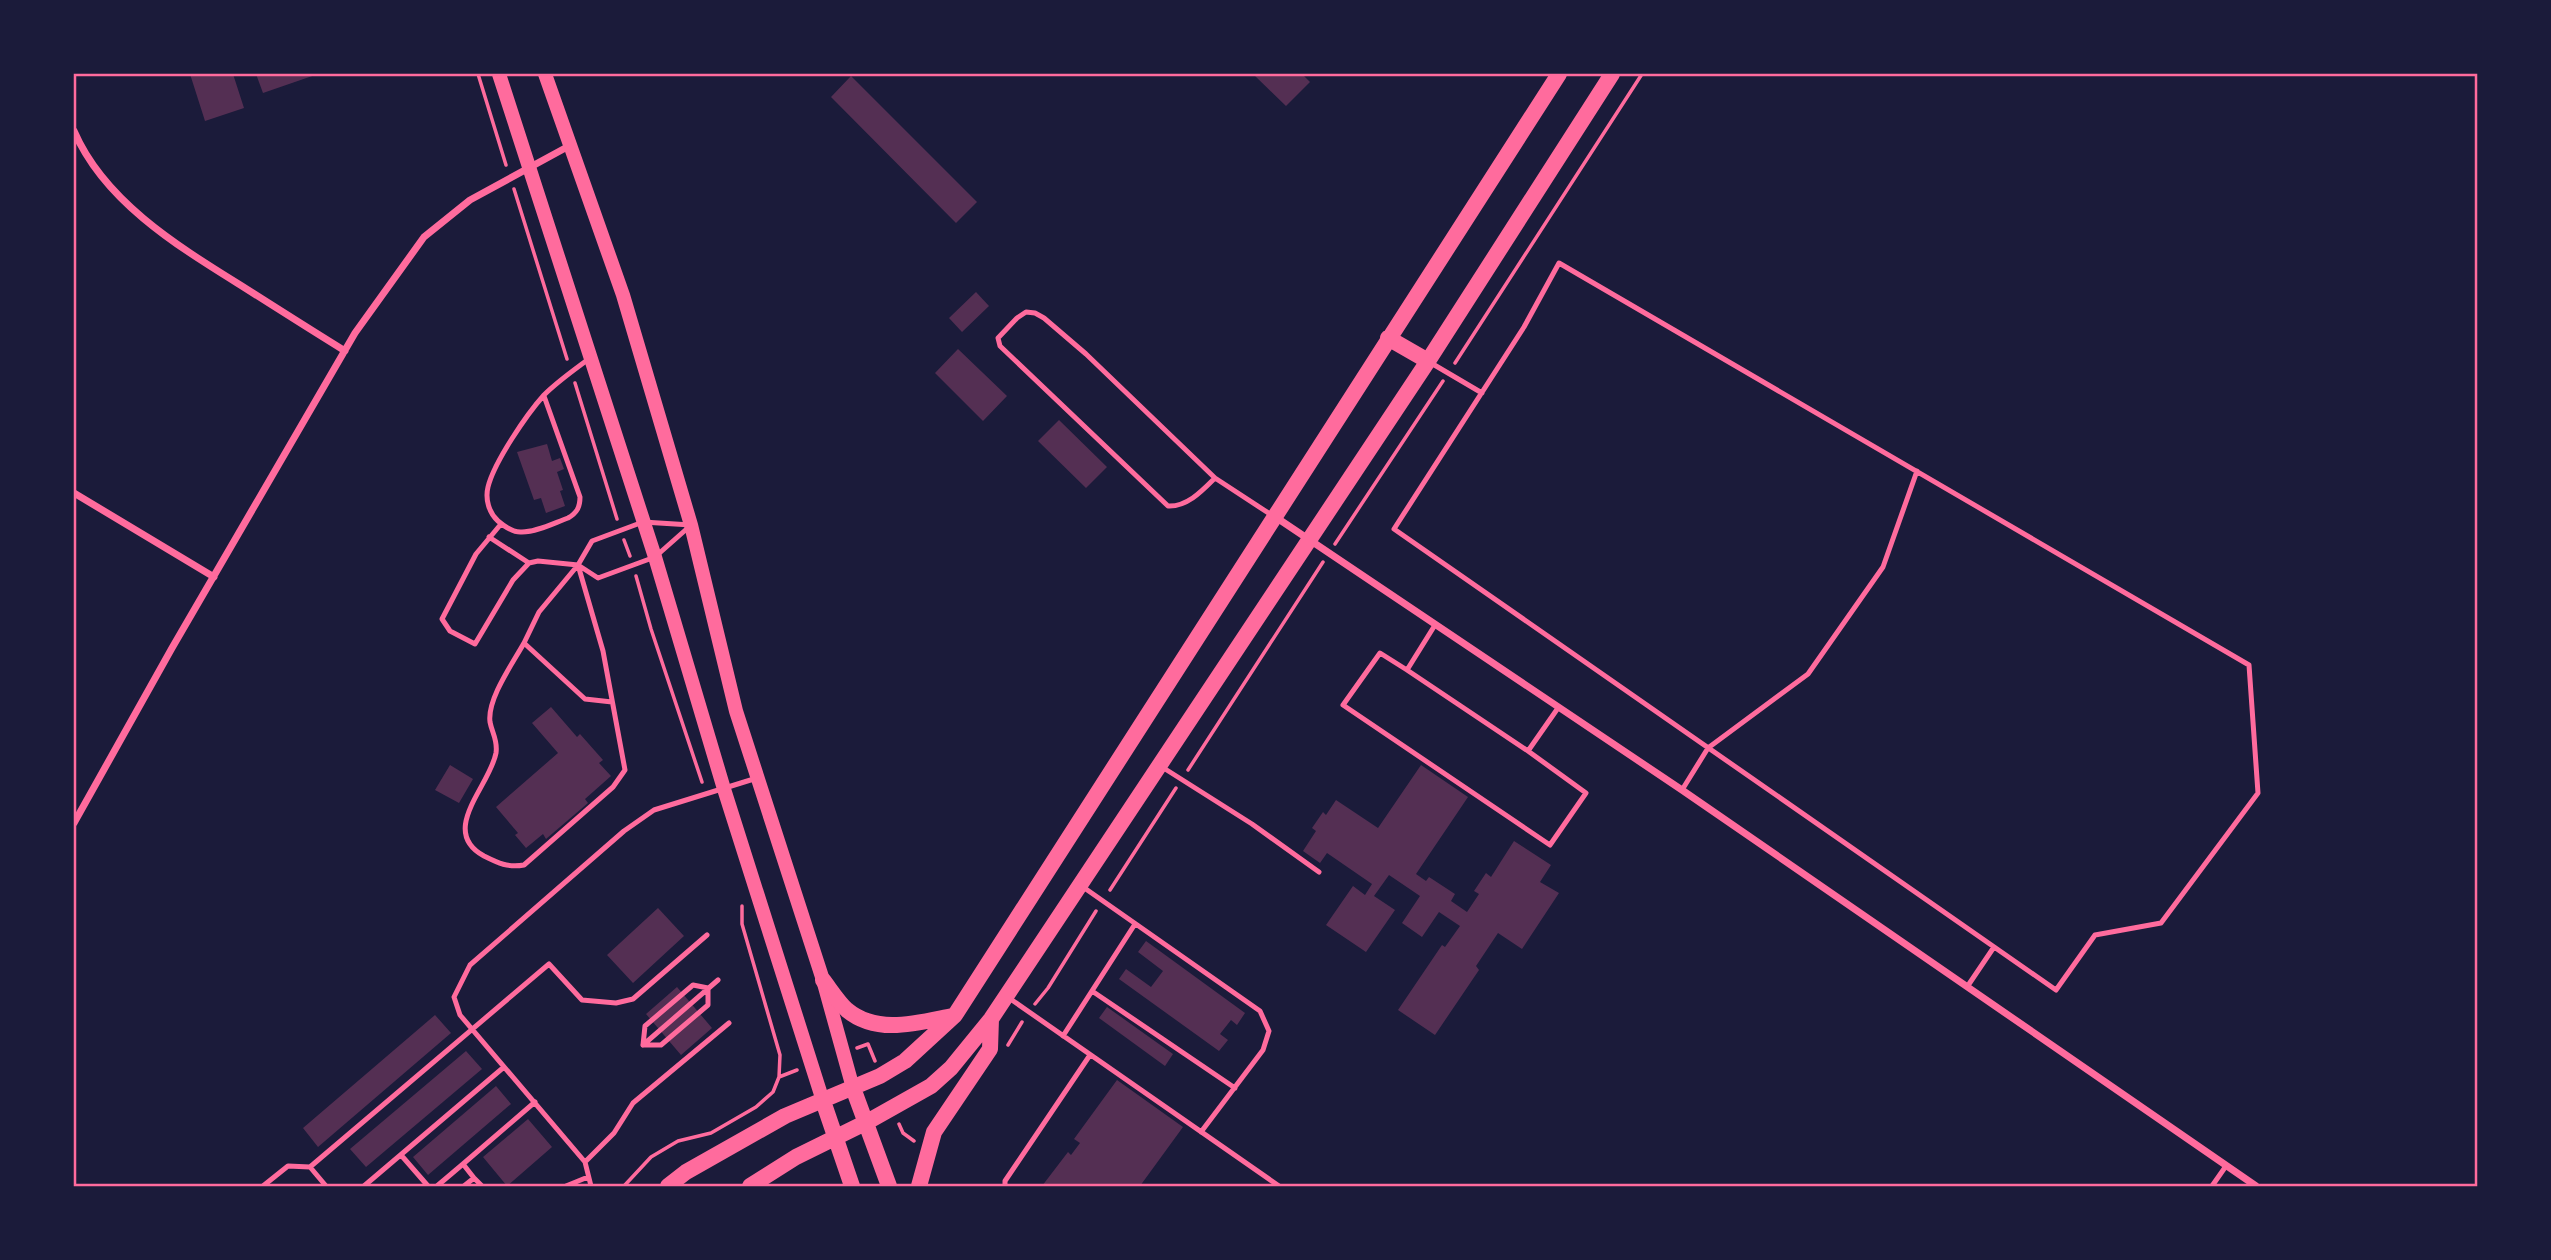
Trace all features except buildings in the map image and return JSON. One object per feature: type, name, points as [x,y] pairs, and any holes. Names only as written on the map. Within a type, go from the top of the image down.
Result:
[{"type":"main road","points":[[499,74],[655,558],[724,789],[852,1186]]},
{"type":"main road","points":[[545,74],[623,295],[691,525],[736,711],[823,979],[853,1088],[889,1186]]},
{"type":"main road","points":[[668,1186],[686,1172],[785,1116],[880,1076],[905,1061],[955,1015],[1559,74]]},
{"type":"main road","points":[[750,1186],[835,1136],[867,1122],[931,1086],[951,1068],[991,1019],[1428,361],[1612,74]]},
{"type":"main road","points":[[1388,338],[1428,361]]},
{"type":"main road","points":[[823,979],[846,1009],[868,1023],[888,1026],[955,1015]]},
{"type":"main road","points":[[919,1186],[934,1132],[990,1049],[991,1019]]},
{"type":"street","points":[[74,131],[82,151],[116,193],[177,246],[345,351]]},
{"type":"street","points":[[75,818],[355,333],[424,237],[470,200],[569,146]]},
{"type":"street","points":[[74,493],[214,577]]},
{"type":"street","points":[[1273,516],[1682,790],[2256,1186]]},
{"type":"lane","points":[[1559,263],[2249,665],[2258,793],[2161,923],[2095,935],[2056,990],[1394,529],[1482,393],[1526,324],[1559,263]]},
{"type":"lane","points":[[1215,478],[1178,507],[1168,506],[1000,346],[998,338],[1026,312],[1044,318],[1086,354],[1215,478],[1273,516]]},
{"type":"lane","points":[[544,396],[580,497],[580,504],[568,518],[520,533],[501,524],[492,516],[487,500],[488,487],[498,464],[521,426],[544,396],[590,358]]},
{"type":"lane","points":[[1428,361],[1482,393]]},
{"type":"lane","points":[[1682,790],[1708,748],[1808,674],[1883,567],[1917,471]]},
{"type":"lane","points":[[578,565],[603,651],[625,770],[613,787],[524,865],[510,868],[475,851],[467,840],[464,821],[496,755],[497,742],[490,720],[492,703],[539,612],[578,565],[592,541],[643,522],[691,525]]},
{"type":"lane","points":[[501,524],[476,554],[442,619],[450,631],[475,644],[513,580],[529,563],[538,561],[578,565],[598,578],[655,558],[691,525]]},
{"type":"lane","points":[[489,537],[529,563]]},
{"type":"lane","points":[[1407,670],[1435,625]]},
{"type":"lane","points":[[524,643],[585,699],[612,702]]},
{"type":"lane","points":[[1380,653],[1407,670],[1586,793],[1550,845],[1343,705],[1380,653]]},
{"type":"lane","points":[[1528,751],[1558,708]]},
{"type":"lane","points":[[1160,766],[1252,824],[1320,873]]},
{"type":"lane","points":[[592,1186],[585,1162],[460,1015],[454,997],[470,965],[653,810],[757,778]]},
{"type":"lane","points":[[1081,885],[1259,1011],[1269,1031],[1264,1051],[1201,1132]]},
{"type":"lane","points":[[1063,1036],[1135,924]]},
{"type":"lane","points":[[262,1186],[288,1166],[310,1167],[549,964],[582,1000],[616,1003],[633,999],[708,934]]},
{"type":"lane","points":[[1967,987],[1994,947]]},
{"type":"lane","points":[[643,1045],[718,980]]},
{"type":"lane","points":[[643,1045],[645,1026],[693,985],[708,988]]},
{"type":"lane","points":[[643,1045],[661,1045],[708,1005],[708,988]]},
{"type":"lane","points":[[1092,991],[1235,1088]]},
{"type":"lane","points":[[1006,997],[1279,1186]]},
{"type":"lane","points":[[585,1162],[614,1133],[633,1103],[729,1023]]},
{"type":"lane","points":[[1005,1186],[1005,1181],[1090,1055]]},
{"type":"lane","points":[[364,1186],[505,1067]]},
{"type":"lane","points":[[437,1186],[535,1102]]},
{"type":"lane","points":[[401,1155],[428,1186]]},
{"type":"lane","points":[[463,1164],[482,1186]]},
{"type":"lane","points":[[2212,1186],[2226,1166]]},
{"type":"lane","points":[[310,1167],[326,1186]]},
{"type":"lane","points":[[566,1186],[588,1177]]},
{"type":"lane","points":[[464,1186],[474,1178]]},
{"type":"path","points":[[478,74],[651,629],[706,794]]},
{"type":"path","points":[[1006,1048],[1028,1012],[1048,989],[1181,779],[1642,74]]},
{"type":"path","points":[[624,1186],[652,1157],[678,1141],[711,1133],[756,1108],[773,1092],[779,1077],[780,1055],[742,923],[742,902]]},
{"type":"path","points":[[856,1049],[868,1044],[871,1052]]}]
